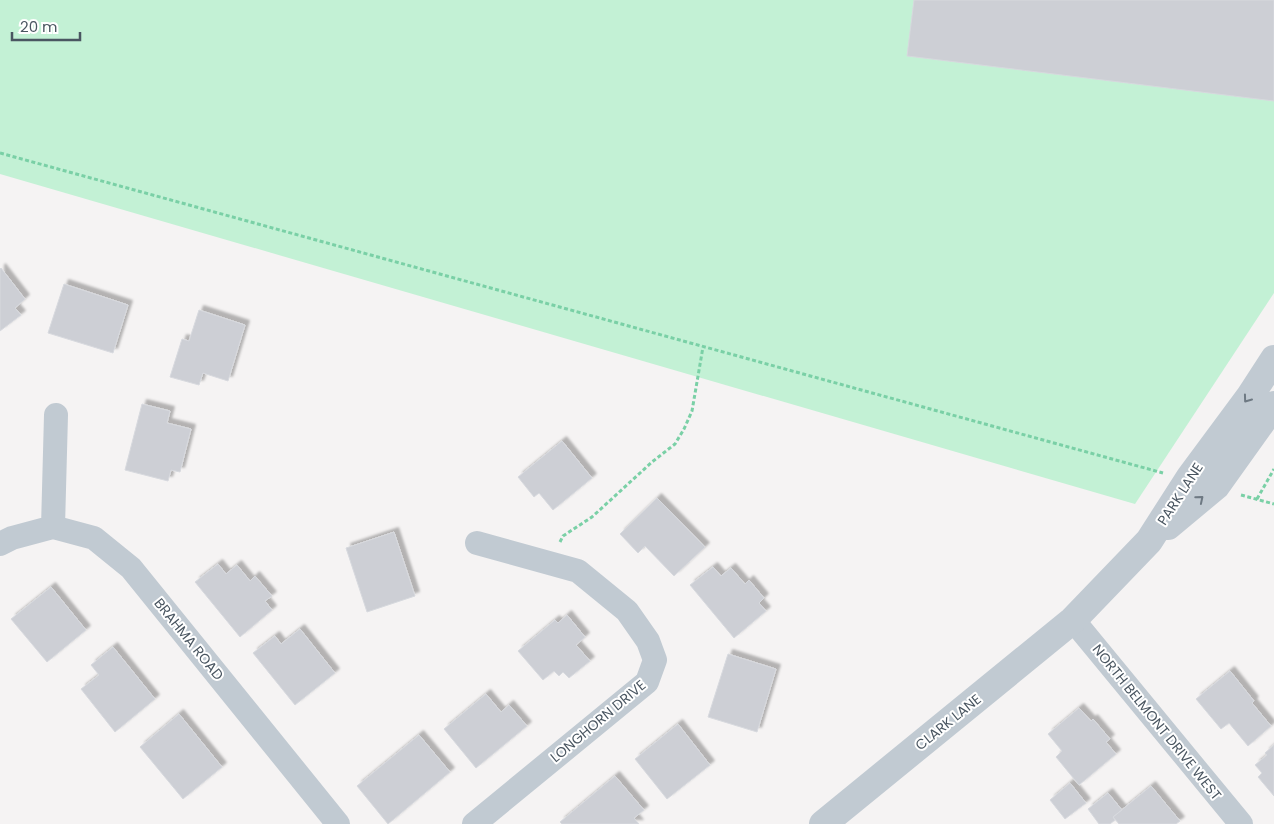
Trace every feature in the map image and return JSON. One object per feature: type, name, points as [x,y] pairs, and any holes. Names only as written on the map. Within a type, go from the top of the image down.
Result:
[{"type":"street","name":"PARK LANE","points":[[1073,620],[1149,541],[1190,477],[1250,396],[1274,359]]},
{"type":"street","points":[[1149,541],[1216,486],[1274,405]]},
{"type":"street","points":[[0,544],[12,538],[53,527],[56,415]]},
{"type":"street","name":"BRAHMA ROAD","points":[[53,527],[94,538],[131,568],[338,824]]},
{"type":"street","name":"LONGHORN DRIVE","points":[[474,824],[647,682],[655,660],[648,641],[627,611],[578,571],[476,543]]},
{"type":"street","name":"CLARK LANE","points":[[823,824],[1073,620]]},
{"type":"street","name":"NORTH BELMONT DRIVE WEST","points":[[1073,620],[1241,824]]},
{"type":"path","points":[[0,153],[1168,475]]},
{"type":"path","points":[[551,563],[556,548],[563,536],[592,517],[652,462],[675,444],[692,411],[704,347]]},
{"type":"path","points":[[1257,499],[1274,469]]},
{"type":"path","points":[[1238,494],[1274,504]]},
{"type":"green space","points":[[0,0],[1274,0],[1274,293],[1135,504],[0,174]]},
{"type":"building","points":[[914,0],[1274,0],[1274,101],[907,56]]},
{"type":"building","points":[[0,269],[25,299],[15,308],[21,315],[0,331]]},
{"type":"building","points":[[64,284],[128,305],[113,353],[48,333]]},
{"type":"building","points":[[199,310],[245,325],[228,381],[203,373],[199,385],[170,377],[182,339],[189,341]]},
{"type":"building","points":[[142,404],[170,411],[167,423],[191,429],[180,472],[171,470],[168,481],[125,470]]},
{"type":"building","points":[[562,441],[592,478],[553,510],[539,493],[534,497],[518,477]]},
{"type":"building","points":[[657,498],[705,547],[674,576],[645,546],[638,553],[620,534]]},
{"type":"building","points":[[394,532],[415,596],[367,612],[346,548]]},
{"type":"building","points":[[218,564],[226,574],[237,565],[250,581],[255,576],[272,596],[265,601],[272,610],[240,637],[195,582]]},
{"type":"building","points":[[713,567],[721,576],[731,568],[745,584],[749,580],[764,598],[759,603],[766,611],[734,638],[690,585]]},
{"type":"building","points":[[51,587],[86,630],[47,662],[11,619]]},
{"type":"building","points":[[567,615],[585,637],[576,645],[590,661],[569,678],[563,672],[559,676],[554,671],[543,680],[518,651],[555,620],[558,623]]},
{"type":"building","points":[[300,629],[335,673],[295,705],[253,653],[275,636],[281,644]]},
{"type":"building","points":[[113,647],[155,699],[115,732],[81,689],[99,675],[91,665]]},
{"type":"building","points":[[728,654],[776,669],[757,732],[708,717]]},
{"type":"building","points":[[1230,671],[1271,726],[1248,746],[1229,723],[1221,729],[1196,699]]},
{"type":"building","points":[[486,694],[501,712],[509,705],[527,726],[476,768],[444,729]]},
{"type":"building","points":[[1079,708],[1091,721],[1093,719],[1110,739],[1106,742],[1116,754],[1079,785],[1056,757],[1062,751],[1048,734]]},
{"type":"building","points":[[179,714],[222,767],[183,799],[140,747]]},
{"type":"building","points":[[678,724],[710,765],[667,799],[635,759]]},
{"type":"building","points":[[419,735],[450,772],[388,824],[357,786]]},
{"type":"building","points":[[1274,745],[1274,796],[1258,777],[1262,773],[1255,765],[1267,755],[1265,753]]},
{"type":"building","points":[[615,776],[644,810],[634,818],[639,824],[562,824],[560,822]]},
{"type":"building","points":[[1070,783],[1086,803],[1065,819],[1050,800]]},
{"type":"building","points":[[1151,786],[1180,821],[1176,824],[1119,824],[1113,817]]},
{"type":"building","points":[[1108,793],[1122,810],[1113,817],[1115,820],[1110,824],[1099,824],[1088,809]]}]
